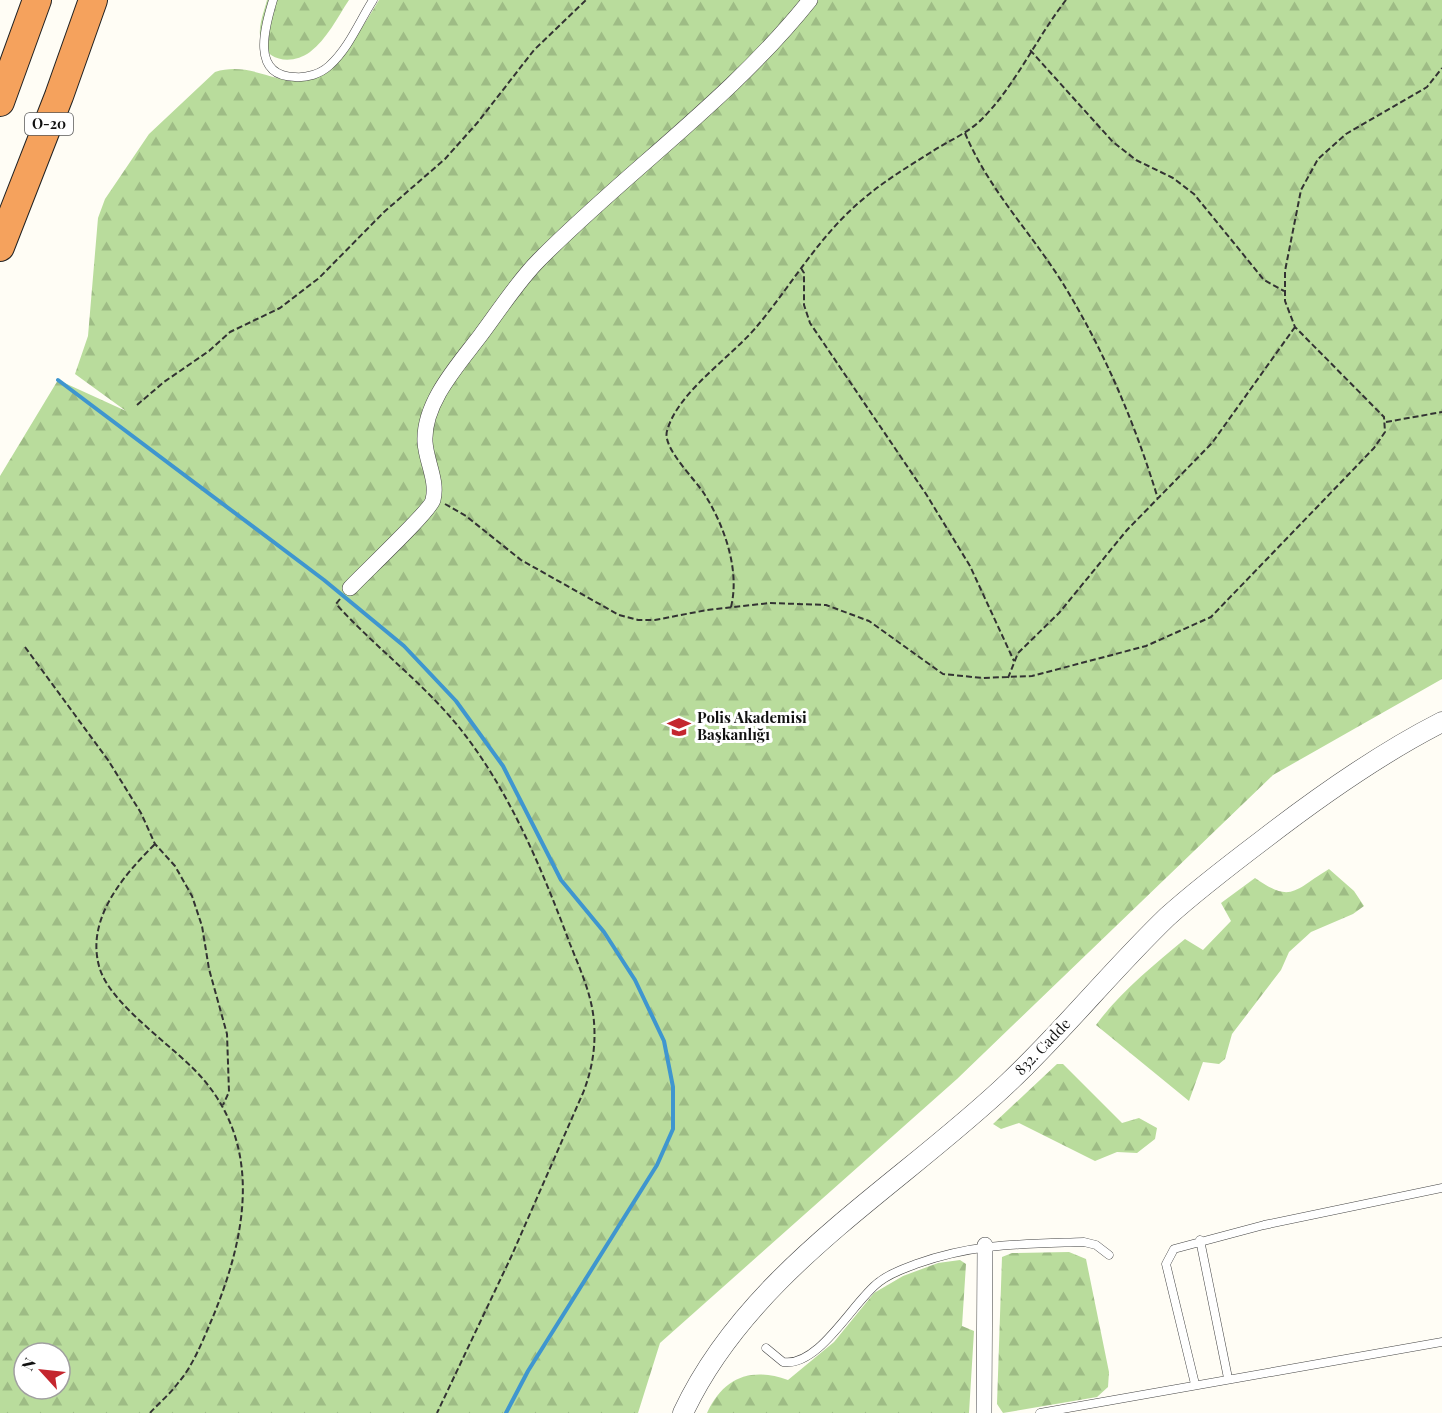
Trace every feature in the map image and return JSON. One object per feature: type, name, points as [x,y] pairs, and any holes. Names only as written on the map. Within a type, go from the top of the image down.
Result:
[{"type":"highway","points":[[0,102],[37,0]]},
{"type":"highway","name":"O-20","points":[[0,247],[51,117],[93,0]]},
{"type":"street","points":[[350,588],[402,534],[420,520],[434,501],[434,487],[425,443],[429,412],[479,337],[537,262],[635,170],[720,98],[810,0]]},
{"type":"street","name":"832. Cadde","points":[[683,1413],[708,1368],[725,1344],[794,1268],[882,1189],[1009,1083],[1168,916],[1219,873],[1345,779],[1380,756],[1442,722]]},
{"type":"street","points":[[984,1413],[986,1245]]},
{"type":"lane","points":[[273,0],[263,42],[265,56],[270,67],[278,75],[303,78],[318,73],[334,60],[353,36],[373,0]]},
{"type":"lane","points":[[1195,1384],[1167,1264],[1174,1249],[1200,1240],[1442,1188]]},
{"type":"lane","points":[[1200,1240],[1228,1378]]},
{"type":"lane","points":[[766,1348],[783,1362],[799,1360],[830,1336],[865,1294],[882,1279],[934,1258],[986,1245],[1084,1242],[1096,1245],[1109,1255]]},
{"type":"lane","points":[[1040,1413],[1442,1342]]},
{"type":"path","points":[[137,405],[164,382],[209,351],[230,332],[280,308],[319,278],[384,212],[445,159],[478,122],[534,50],[586,0]]},
{"type":"path","points":[[731,607],[734,574],[718,520],[706,495],[671,450],[666,434],[671,419],[689,395],[758,325],[829,232],[861,201],[936,149],[965,133],[991,109],[1066,0]]},
{"type":"path","points":[[1030,50],[1113,142],[1136,160],[1173,178],[1189,190],[1264,280],[1284,291]]},
{"type":"path","points":[[434,501],[459,511],[521,560],[619,615],[638,620],[655,620],[770,603],[813,604],[840,609],[869,621],[943,674],[1008,678],[1032,676],[1146,646],[1211,617],[1374,448],[1385,432],[1386,422],[1295,327],[1287,310],[1284,291],[1301,190],[1318,159],[1346,134],[1427,87],[1442,68]]},
{"type":"path","points":[[965,133],[992,186],[1030,233],[1062,282],[1099,348],[1125,403],[1158,499]]},
{"type":"path","points":[[801,268],[804,276],[804,305],[810,323],[926,494],[970,566],[1014,661]]},
{"type":"path","points":[[1008,678],[1018,653],[1065,606],[1127,530],[1212,443],[1295,327]]},
{"type":"path","points":[[1386,422],[1442,412]]},
{"type":"path","points":[[339,600],[336,604],[369,640],[439,704],[488,767],[549,887],[587,989],[594,1022],[592,1065],[583,1093],[511,1257],[437,1413]]},
{"type":"path","points":[[25,647],[121,778],[155,844],[185,881],[202,927],[209,969],[227,1034],[229,1092],[222,1106]]},
{"type":"path","points":[[150,1413],[179,1382],[198,1349],[218,1305],[244,1210],[244,1174],[236,1138],[222,1106],[196,1072],[111,991],[99,967],[96,945],[99,923],[105,907],[134,865],[155,844]]},
{"type":"green space","points":[[267,0],[349,0],[316,47],[304,56],[289,60],[269,54],[261,41],[260,25]]},
{"type":"green space","name":"Polis Akademisi Başkanlığı","points":[[379,0],[1442,0],[1442,679],[1273,775],[957,1079],[660,1343],[638,1413],[0,1413],[0,476],[58,380],[126,411],[75,374],[88,336],[98,218],[105,199],[149,134],[215,72],[239,69],[295,80],[311,76],[325,69],[338,57],[361,29]]},
{"type":"green space","points":[[1329,869],[1354,891],[1364,906],[1353,914],[1311,932],[1289,952],[1281,970],[1232,1034],[1225,1059],[1219,1064],[1203,1062],[1189,1101],[1096,1025],[1127,990],[1185,939],[1203,950],[1231,921],[1221,903],[1255,878],[1277,891],[1285,892],[1300,888]]},
{"type":"green space","points":[[1057,1064],[1063,1064],[1122,1123],[1139,1118],[1157,1128],[1155,1139],[1137,1153],[1117,1152],[1095,1161],[1019,1123],[1001,1129],[993,1124]]},
{"type":"green space","points":[[1069,1252],[1086,1259],[1109,1372],[1108,1387],[1097,1397],[1003,1413],[997,1404],[1002,1257],[1012,1253]]},
{"type":"green space","points":[[960,1260],[966,1264],[962,1326],[974,1331],[969,1413],[707,1413],[722,1391],[730,1383],[740,1378],[762,1375],[788,1380],[834,1342],[874,1293],[903,1276],[938,1263]]},
{"type":"waterway","points":[[58,380],[324,580],[404,646],[456,701],[503,766],[561,880],[604,932],[635,980],[664,1041],[673,1087],[673,1129],[657,1165],[528,1371],[506,1413]]},
{"type":"place","name":"Polis Akademisi Başkanlığı","points":[[679,727]]}]
